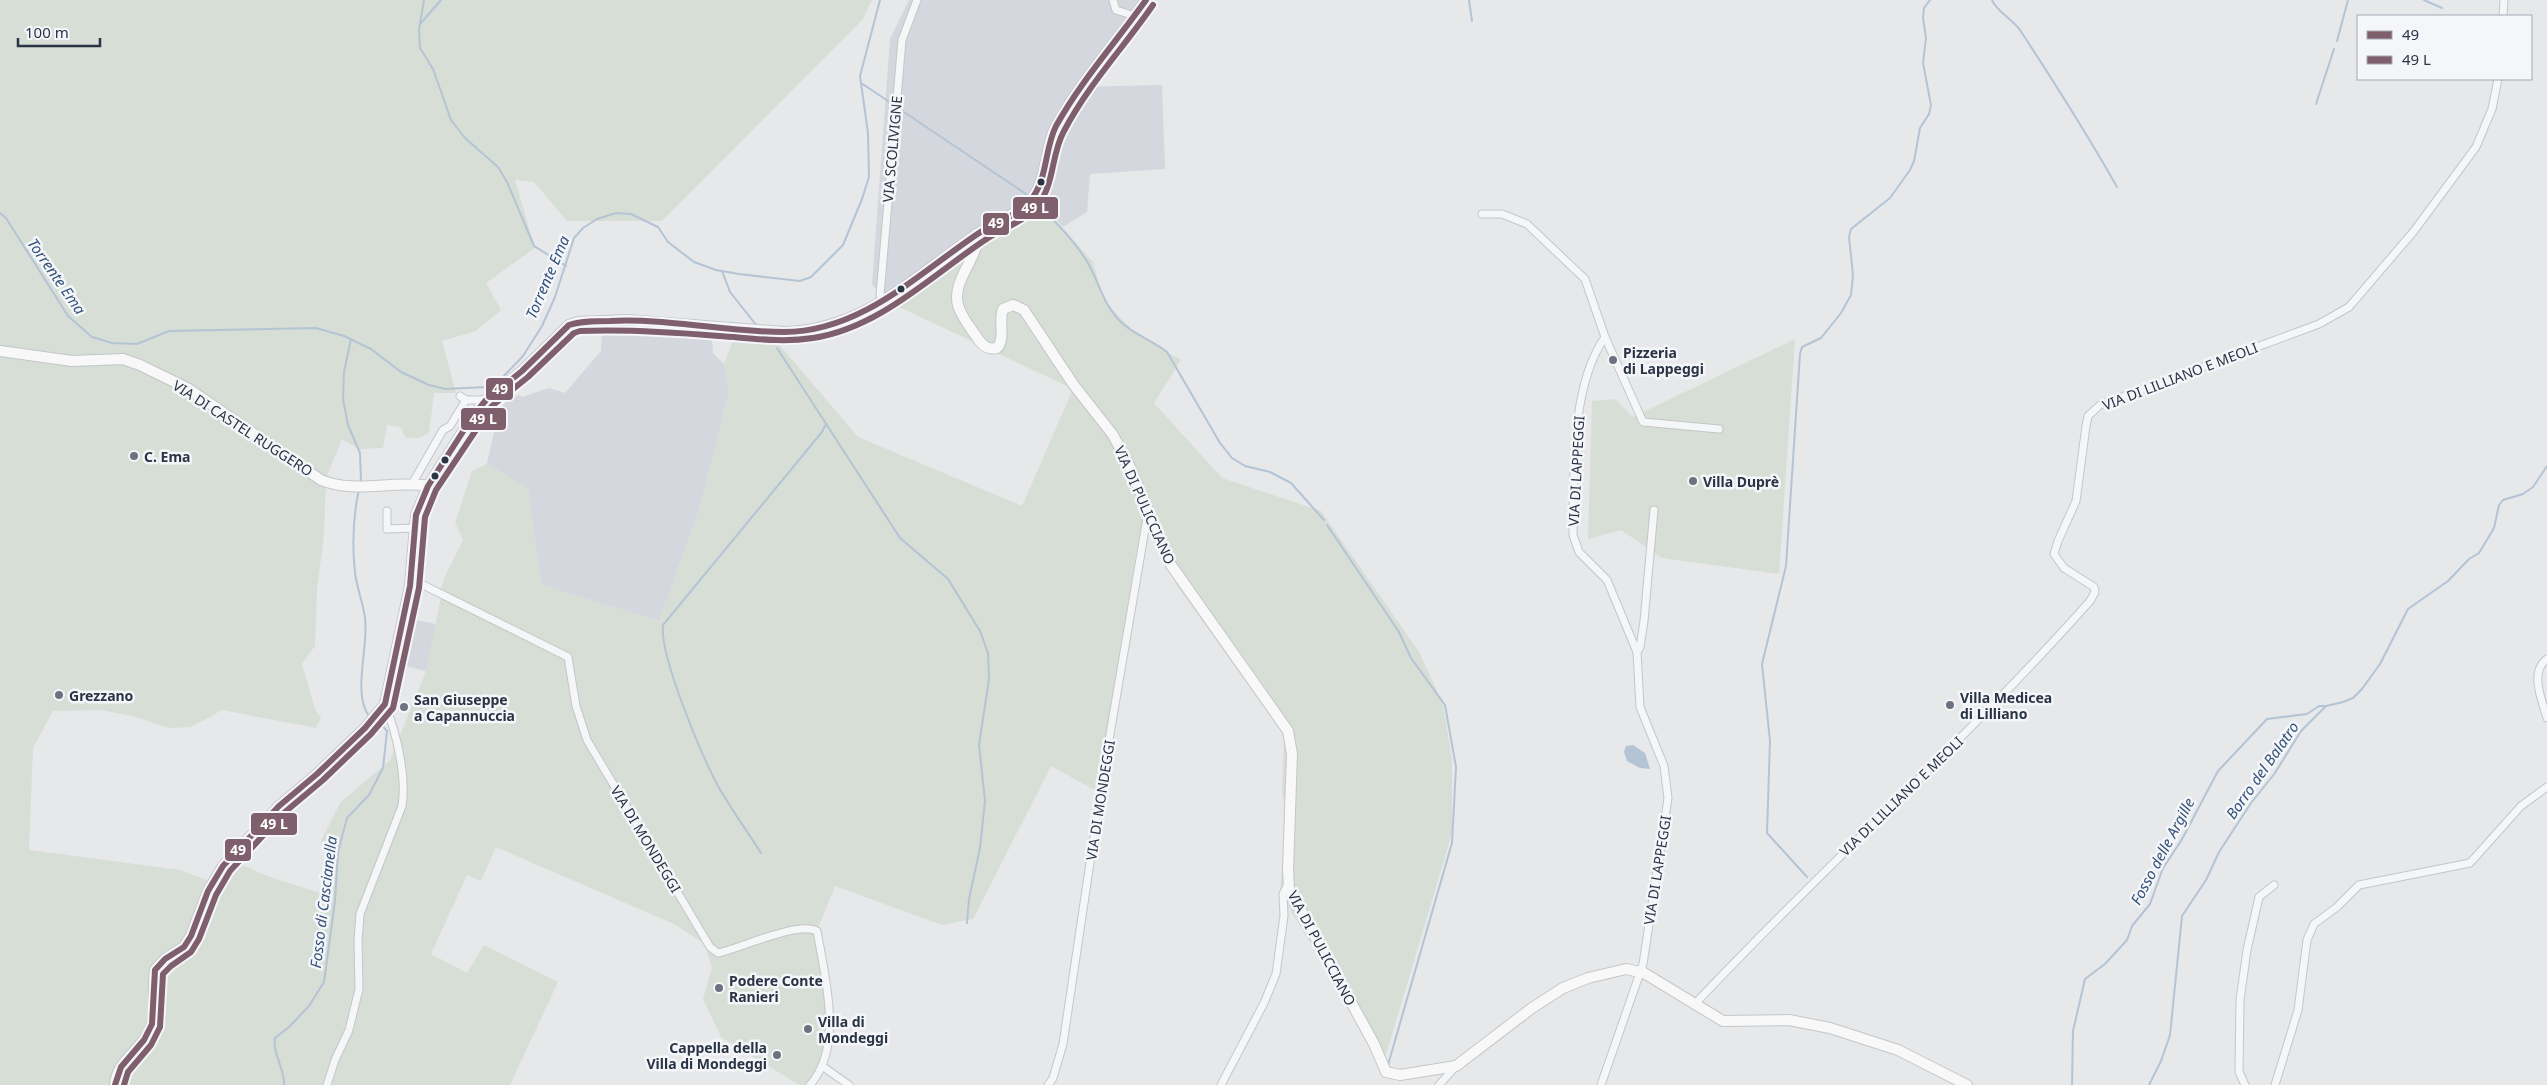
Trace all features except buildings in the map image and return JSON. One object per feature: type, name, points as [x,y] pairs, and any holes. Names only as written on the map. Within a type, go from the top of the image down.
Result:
[{"type":"street","name":"VIA SCOLIVIGNE","points":[[883,301],[880,296],[884,230],[902,40],[917,0]]},
{"type":"street","points":[[1113,0],[1116,10],[1136,16]]},
{"type":"street","points":[[327,1085],[334,1060],[350,1030],[359,990],[358,941],[360,914],[402,806],[404,793],[395,734],[386,704],[411,579],[416,515],[428,486],[473,416],[486,400],[522,371],[569,325],[578,322],[627,320],[784,332],[808,332],[866,310],[907,287],[976,234],[1032,198],[1040,182],[1053,133],[1064,112],[1084,82],[1136,16],[1146,0]]},
{"type":"street","points":[[2503,15],[2504,0]]},
{"type":"street","name":"VIA DI LILLIANO E MEOLI","points":[[1694,1005],[1912,784],[1982,718],[2090,601],[2095,592],[2094,588],[2064,568],[2054,554],[2076,501],[2086,426],[2088,416],[2094,409],[2135,391],[2319,324],[2349,307],[2414,230],[2476,147],[2492,109],[2498,80]]},
{"type":"street","points":[[1482,214],[1502,214],[1527,224],[1585,279],[1605,337],[1643,422],[1719,429]]},
{"type":"street","name":"VIA DI PULICCIANO","points":[[976,234],[976,244],[958,288],[957,299],[961,313],[980,342],[992,349],[997,348],[1000,344],[1003,309],[1012,305],[1024,310],[1073,384],[1113,435],[1133,474],[1164,552],[1176,572],[1281,719],[1290,736],[1292,754],[1288,884],[1294,900],[1374,1044],[1386,1072],[1400,1076],[1456,1066],[1532,1008],[1564,988],[1616,970],[1641,972],[1723,1021],[1789,1020],[1830,1028],[1898,1050],[1967,1085]]},
{"type":"street","name":"VIA DI LAPPEGGI","points":[[1602,1085],[1641,972],[1668,798],[1664,766],[1640,707],[1637,652],[1607,580],[1578,552],[1573,535],[1580,400],[1594,354],[1605,337]]},
{"type":"street","name":"VIA DI CASTEL RUGGERO","points":[[0,351],[72,361],[123,360],[140,365],[189,389],[321,480],[336,486],[412,484],[428,486]]},
{"type":"street","points":[[412,484],[443,430],[450,426],[463,398],[486,400]]},
{"type":"street","name":"VIA DI LAPPEGGI","points":[[1637,652],[1640,647],[1644,621],[1654,510]]},
{"type":"street","points":[[387,511],[387,529],[415,528]]},
{"type":"street","name":"VIA DI MONDEGGI","points":[[1048,1085],[1053,1078],[1063,1044],[1104,769],[1148,512]]},
{"type":"street","name":"VIA DI MONDEGGI","points":[[411,579],[568,657],[576,706],[587,740],[710,947],[718,953],[793,930],[812,928],[817,931],[830,1004],[828,1037],[822,1066],[820,1074],[810,1085]]},
{"type":"street","points":[[2547,659],[2540,665],[2538,676],[2547,718]]},
{"type":"street","points":[[115,1085],[121,1064],[147,1036],[153,1023],[155,970],[165,959],[184,947],[192,936],[208,890],[223,866],[279,806],[317,774],[365,728],[386,704]]},
{"type":"street","points":[[2274,1085],[2298,1010],[2309,932],[2314,924],[2337,907],[2359,884],[2470,863],[2521,806],[2547,787]]},
{"type":"street","points":[[1221,1085],[1264,1003],[1276,974],[1284,916],[1283,894],[1288,884]]},
{"type":"street","points":[[2244,1085],[2239,1072],[2240,1000],[2246,950],[2259,897],[2274,885]]},
{"type":"street","points":[[822,1066],[849,1085]]},
{"type":"street","points":[[1439,1085],[1456,1066]]},
{"type":"shaded area","points":[[0,0],[872,0],[863,19],[662,221],[567,221],[534,182],[515,180],[535,248],[486,283],[501,310],[476,331],[442,341],[456,393],[434,393],[429,433],[419,438],[406,438],[400,427],[387,425],[383,448],[359,449],[342,439],[326,478],[324,535],[317,590],[315,646],[302,664],[315,709],[321,718],[316,728],[222,710],[191,727],[169,728],[136,717],[102,710],[53,711],[33,748],[29,850],[180,870],[209,881],[232,861],[270,877],[320,893],[332,850],[321,841],[340,803],[390,760],[426,671],[441,590],[463,539],[455,523],[472,471],[487,464],[528,488],[541,585],[659,621],[699,511],[729,392],[724,364],[736,333],[771,335],[858,437],[1022,506],[1073,389],[893,304],[1036,198],[1093,262],[1103,299],[1135,333],[1181,360],[1154,403],[1222,478],[1321,511],[1419,652],[1443,704],[1452,760],[1452,833],[1382,1068],[1358,1022],[1280,893],[1287,802],[1282,796],[1284,735],[1176,584],[1145,514],[1136,554],[1098,792],[1051,766],[973,919],[942,925],[835,886],[818,928],[811,926],[817,934],[829,1018],[820,1068],[807,1085],[799,1085],[721,1037],[703,999],[712,968],[705,944],[674,924],[496,847],[481,881],[467,875],[431,954],[467,973],[484,945],[558,982],[510,1085],[0,1085]]},
{"type":"shaded area","points":[[909,0],[1139,0],[1074,87],[1162,85],[1165,169],[1090,174],[1087,212],[1063,227],[1036,198],[893,304],[872,285],[890,39]]},
{"type":"shaded area","points":[[602,330],[680,330],[712,340],[713,353],[724,364],[729,392],[699,511],[659,621],[541,585],[528,489],[487,464],[498,413],[507,400],[519,395],[522,397],[549,388],[565,393],[601,351]]},
{"type":"shaded area","points":[[1795,339],[1779,574],[1662,558],[1621,530],[1588,539],[1592,401],[1615,399],[1633,417]]},
{"type":"shaded area","points":[[406,618],[436,624],[426,671],[398,664]]},
{"type":"water","points":[[1633,745],[1645,753],[1650,769],[1640,768],[1627,761],[1624,752],[1626,746]]},
{"type":"waterway","points":[[424,0],[419,30],[420,48],[433,69],[451,120],[465,138],[498,167],[507,182],[534,246],[566,266]]},
{"type":"waterway","points":[[421,23],[441,0]]},
{"type":"waterway","name":"Torrente Ema","points":[[0,213],[6,218],[68,316],[92,337],[112,343],[137,344],[169,331],[316,328],[344,336],[371,349],[401,372],[429,385],[445,389],[486,387],[498,382],[523,356],[542,326],[555,297],[574,238],[583,228],[597,219],[616,213],[631,214],[658,227],[668,242],[694,262],[716,270],[800,281],[811,277],[843,245],[869,177],[868,133],[860,76],[880,0]]},
{"type":"waterway","points":[[1469,0],[1472,21]]},
{"type":"waterway","points":[[1807,877],[1767,833],[1770,741],[1762,664],[1786,566],[1800,354],[1802,347],[1821,338],[1841,313],[1851,295],[1853,275],[1849,237],[1851,229],[1890,198],[1910,170],[1914,161],[1920,128],[1929,114],[1931,105],[1923,63],[1926,38],[1923,18],[1924,8],[1930,0]]},
{"type":"waterway","points":[[1992,0],[1997,8],[2020,30],[2070,108],[2117,187]]},
{"type":"waterway","points":[[2337,41],[2348,0]]},
{"type":"waterway","points":[[2424,0],[2442,8]]},
{"type":"waterway","points":[[2316,104],[2334,49]]},
{"type":"waterway","points":[[861,83],[894,105]]},
{"type":"waterway","points":[[898,108],[1029,196]]},
{"type":"waterway","points":[[1035,201],[1077,247],[1093,272],[1108,306],[1117,318],[1128,328],[1167,352],[1220,443],[1232,458],[1245,466],[1270,472],[1291,483],[1324,520]]},
{"type":"waterway","points":[[722,271],[730,292],[757,326]]},
{"type":"waterway","name":"Fosso di Cascianella","points":[[351,339],[344,372],[343,399],[348,425],[360,453],[361,482]]},
{"type":"waterway","points":[[777,348],[900,538],[948,579],[980,631],[988,653],[989,679],[979,745],[985,801],[980,848],[969,899],[967,923]]},
{"type":"waterway","points":[[761,853],[723,795],[702,752],[674,681],[664,639],[663,625],[822,432],[826,424]]},
{"type":"waterway","name":"Borro del Balatro","points":[[2149,1085],[2161,1061],[2170,1035],[2182,916],[2206,880],[2219,852],[2251,803],[2275,773],[2301,731],[2326,706],[2353,698],[2362,689],[2380,664],[2408,609],[2448,581],[2469,559],[2479,553],[2494,528],[2499,505],[2503,500],[2523,494],[2533,487],[2547,466]]},
{"type":"waterway","name":"Fosso di Cascianella","points":[[359,489],[354,520],[354,552],[355,573],[366,629],[361,683],[362,695],[364,707],[369,716]]},
{"type":"waterway","points":[[1327,525],[1399,632],[1411,658],[1445,705],[1456,767],[1452,843],[1388,1065]]},
{"type":"waterway","name":"Fosso delle Argille","points":[[2072,1085],[2073,1031],[2085,979],[2105,964],[2127,940],[2132,926],[2150,904],[2163,868],[2181,841],[2218,771],[2267,719],[2307,714],[2319,706],[2325,706]]},
{"type":"waterway","name":"Fosso di Cascianella","points":[[284,1085],[283,1073],[275,1050],[275,1038],[289,1027],[309,1006],[324,982],[335,901],[338,852],[347,818],[369,795],[383,768],[387,731],[381,724],[376,722]]},
{"type":"transit line","name":"49","points":[[115,1085],[121,1067],[144,1040],[152,1024],[155,970],[165,959],[184,947],[191,936],[208,891],[223,866],[279,806],[317,774],[365,728],[385,704],[410,586],[416,515],[428,486],[473,416],[486,400],[522,371],[569,325],[600,321],[654,321],[740,330],[784,332],[812,329],[839,322],[888,298],[979,233],[1013,215],[1030,201],[1040,184],[1049,145],[1056,126],[1088,77],[1146,0]]},
{"type":"transit line","points":[[124,1085],[128,1072],[151,1045],[160,1027],[163,974],[191,952],[199,939],[216,895],[230,871],[285,812],[323,780],[371,734],[393,708],[419,588],[425,517],[436,490],[492,406],[528,377],[574,333],[580,331],[649,331],[766,340],[813,338],[860,324],[904,299],[985,240],[1033,211],[1047,187],[1064,131],[1095,82],[1153,5]]},
{"type":"place","name":"Pizzeria di Lappeggi","points":[[1613,360]]},
{"type":"place","name":"C. Ema","points":[[134,456]]},
{"type":"place","name":"Villa Duprè","points":[[1693,481]]},
{"type":"place","name":"Grezzano","points":[[59,695]]},
{"type":"place","name":"Villa Medicea di Lilliano","points":[[1950,705]]},
{"type":"place","name":"San Giuseppe a Capannuccia","points":[[404,707]]},
{"type":"place","name":"Podere Conte Ranieri","points":[[719,988]]},
{"type":"place","name":"Villa di Mondeggi","points":[[808,1029]]},
{"type":"place","name":"Cappella della Villa di Mondeggi","points":[[777,1055]]}]
